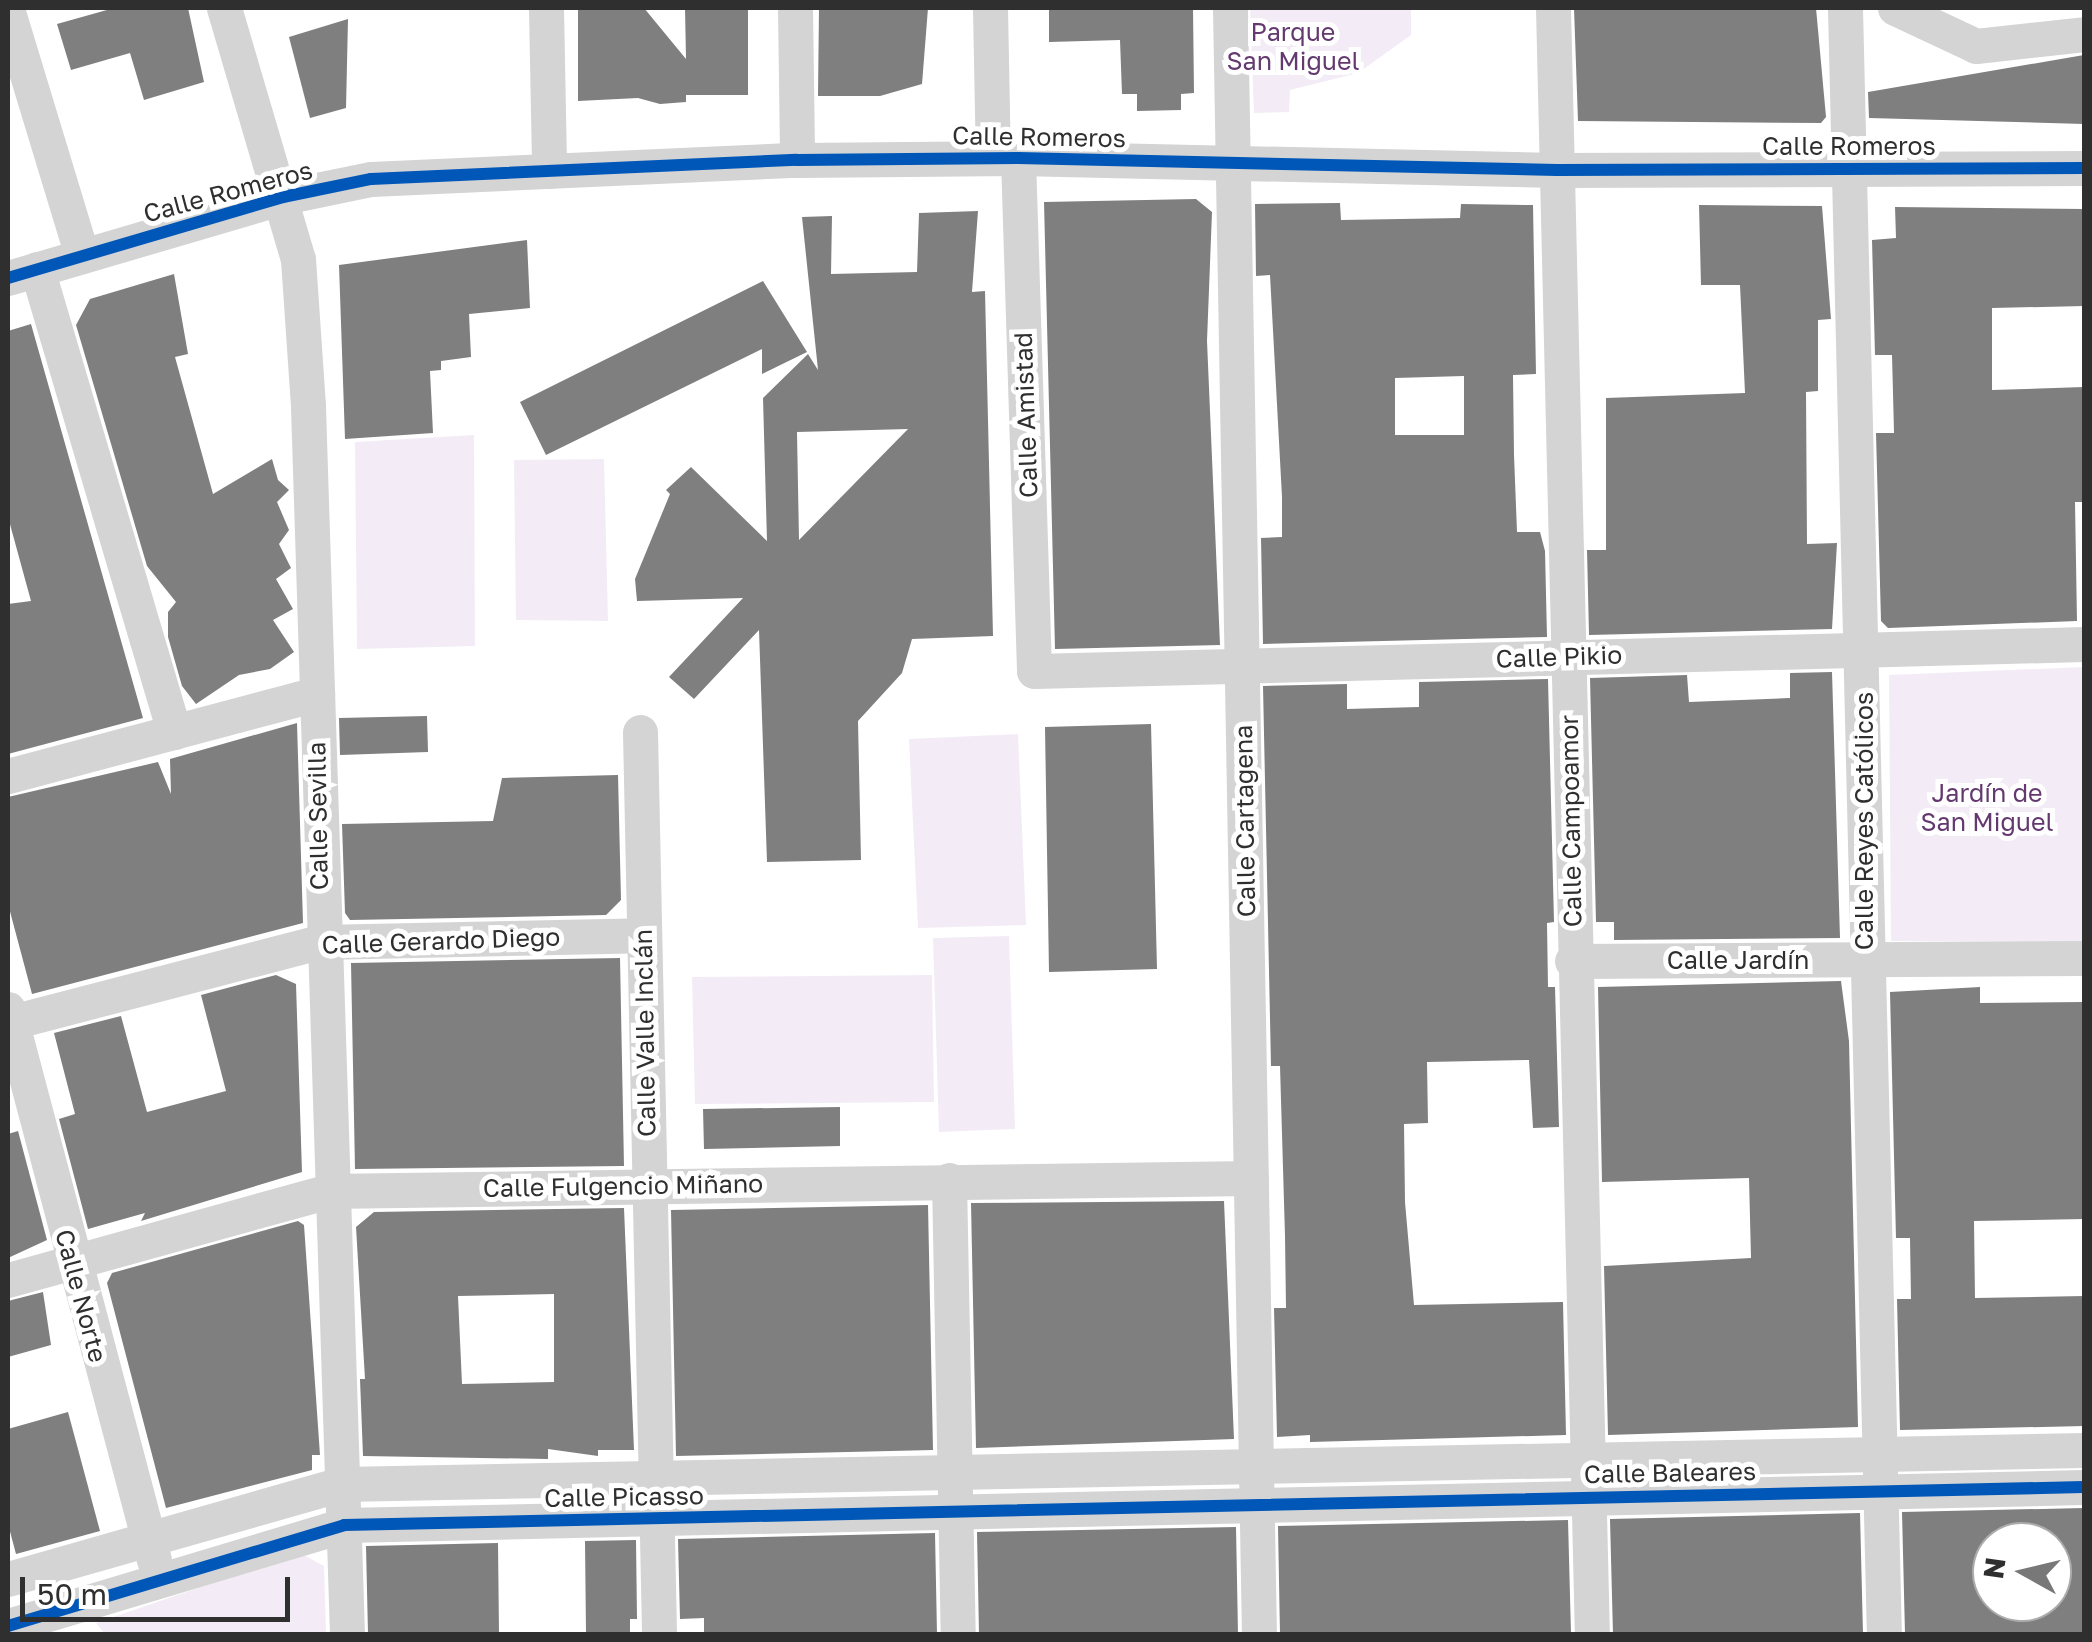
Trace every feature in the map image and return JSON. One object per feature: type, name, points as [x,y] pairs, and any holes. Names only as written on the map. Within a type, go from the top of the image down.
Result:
[{"type":"street","name":"Calle Sevilla","points":[[224,8],[284,197],[298,259],[308,407],[320,942],[346,1634]]},
{"type":"street","points":[[546,8],[548,172]]},
{"type":"street","points":[[795,8],[797,160]]},
{"type":"street","name":"Calle Amistad","points":[[990,8],[1005,158],[1034,672]]},
{"type":"street","name":"Calle Cartagena","points":[[1230,8],[1259,1634]]},
{"type":"street","name":"Calle Campoamor","points":[[1553,8],[1569,657],[1572,961],[1592,1634]]},
{"type":"street","name":"Calle Reyes Católicos","points":[[1845,8],[1864,649],[1863,960],[1884,1634]]},
{"type":"street","points":[[1899,8],[1992,48],[2084,34]]},
{"type":"street","points":[[8,12],[82,256]]},
{"type":"street","name":"Calle Romeros","points":[[22,273],[284,197],[372,178],[797,160],[1005,158],[1557,170],[2084,168]]},
{"type":"street","points":[[22,273],[174,732]]},
{"type":"street","name":"Calle Pikio","points":[[1034,672],[2084,644]]},
{"type":"street","points":[[8,776],[316,694]]},
{"type":"street","name":"Calle Valle Inclán","points":[[640,732],[658,1634]]},
{"type":"street","name":"Calle Gerardo Diego","points":[[9,1018],[320,942],[644,934]]},
{"type":"street","name":"Calle Jardín","points":[[1572,961],[2084,958]]},
{"type":"street","name":"Calle Norte","points":[[9,1018],[71,1262],[160,1580]]},
{"type":"street","name":"Calle Fulgencio Miñano","points":[[8,1280],[328,1192],[1250,1178]]},
{"type":"street","points":[[949,1180],[958,1634]]},
{"type":"street","name":"Calle Baleares","points":[[1256,1466],[2084,1450]]},
{"type":"street","name":"Calle Picasso","points":[[8,1579],[342,1484],[1256,1466]]},
{"type":"street","name":"Calle Baleares","points":[[1257,1505],[2084,1487]]},
{"type":"street","name":"Calle Picasso","points":[[8,1626],[344,1526],[1257,1505]]},
{"type":"green space","name":"Parque San Miguel","points":[[1250,8],[1411,8],[1411,35],[1358,73],[1290,90],[1289,112],[1254,113]]},
{"type":"green space","points":[[474,435],[475,646],[357,649],[355,442]]},
{"type":"green space","points":[[604,459],[608,621],[516,620],[514,460]]},
{"type":"green space","name":"Jardín de San Miguel","points":[[2084,667],[2084,942],[1891,941],[1889,675]]},
{"type":"green space","points":[[1018,734],[1026,925],[918,928],[909,739]]},
{"type":"green space","points":[[1009,936],[1015,1129],[939,1132],[933,938]]},
{"type":"green space","points":[[932,975],[934,1102],[695,1104],[692,977]]},
{"type":"green space","points":[[300,1553],[324,1566],[326,1634],[105,1634],[96,1623]]},
{"type":"building","points":[[114,8],[188,8],[204,82],[144,100],[130,53],[71,70],[57,24]]},
{"type":"building","points":[[578,8],[644,8],[686,59],[685,8],[748,8],[748,95],[686,95],[686,102],[660,104],[638,98],[578,101]]},
{"type":"building","points":[[819,8],[928,8],[922,84],[880,96],[818,96]]},
{"type":"building","points":[[1049,8],[1193,8],[1194,93],[1181,94],[1181,110],[1137,111],[1137,94],[1122,94],[1120,40],[1049,42]]},
{"type":"building","points":[[1574,8],[1816,8],[1826,117],[1821,123],[1578,121]]},
{"type":"building","points":[[348,19],[346,108],[310,118],[289,37]]},
{"type":"building","points":[[2084,55],[2084,124],[1869,118],[1868,92]]},
{"type":"building","points":[[1196,199],[1212,212],[1207,341],[1220,645],[1055,649],[1044,202]]},
{"type":"building","points":[[1340,203],[1341,220],[1460,218],[1461,204],[1533,205],[1536,374],[1513,375],[1514,455],[1517,532],[1540,532],[1545,551],[1547,637],[1263,644],[1261,538],[1282,537],[1282,497],[1270,275],[1256,276],[1255,204]],"holes":[[[1464,376],[1464,435],[1395,435],[1395,378]]]},
{"type":"building","points":[[1699,205],[1822,206],[1831,319],[1818,320],[1818,391],[1806,392],[1807,544],[1837,543],[1832,629],[1589,635],[1587,550],[1606,550],[1606,398],[1745,393],[1740,285],[1701,285]]},
{"type":"building","points":[[1895,207],[2084,209],[2084,306],[1992,308],[1992,390],[2084,387],[2084,502],[2075,502],[2077,621],[1888,628],[1881,621],[1876,433],[1894,433],[1892,355],[1875,355],[1872,240],[1896,238]]},
{"type":"building","points":[[978,211],[972,292],[985,291],[993,636],[912,639],[902,673],[858,721],[861,860],[767,862],[759,630],[694,699],[669,677],[743,598],[637,601],[635,579],[670,494],[666,490],[691,467],[767,541],[763,398],[808,354],[818,370],[802,217],[832,216],[831,274],[917,272],[919,213]],"holes":[[[908,429],[799,540],[797,432]]]},
{"type":"building","points":[[527,240],[530,308],[469,314],[471,357],[441,361],[441,370],[430,371],[433,433],[345,439],[339,265]]},
{"type":"building","points":[[174,274],[188,354],[175,357],[213,494],[272,459],[278,480],[289,490],[277,502],[289,530],[279,544],[291,568],[276,579],[293,609],[273,620],[294,652],[270,669],[239,675],[196,704],[182,686],[168,637],[168,612],[176,602],[147,566],[76,325],[90,299]]},
{"type":"building","points":[[763,281],[807,352],[762,374],[762,349],[546,455],[520,402]]},
{"type":"building","points":[[31,324],[143,718],[8,754],[8,604],[31,601],[8,517],[8,331]]},
{"type":"building","points":[[1832,672],[1840,938],[1614,940],[1614,922],[1596,922],[1590,678],[1687,675],[1689,702],[1790,698],[1790,673]]},
{"type":"building","points":[[1548,679],[1554,922],[1547,923],[1548,987],[1555,987],[1559,1127],[1533,1128],[1529,1060],[1427,1062],[1428,1123],[1404,1124],[1405,1202],[1414,1305],[1563,1302],[1566,1435],[1310,1442],[1310,1435],[1277,1437],[1274,1308],[1286,1308],[1285,1236],[1280,1066],[1271,1066],[1263,686],[1347,684],[1347,709],[1419,707],[1419,682]]},
{"type":"building","points":[[427,716],[428,752],[340,755],[339,718]]},
{"type":"building","points":[[297,723],[303,923],[32,994],[8,904],[8,797],[158,762],[171,794],[170,759]]},
{"type":"building","points":[[1151,724],[1157,969],[1049,972],[1045,727]]},
{"type":"building","points":[[618,775],[621,900],[606,915],[350,920],[345,913],[342,824],[493,821],[502,778]]},
{"type":"building","points":[[620,958],[624,1166],[355,1169],[351,963]]},
{"type":"building","points":[[276,975],[296,984],[302,1172],[141,1221],[145,1213],[88,1229],[59,1119],[75,1114],[54,1033],[121,1016],[147,1112],[226,1091],[201,995]]},
{"type":"building","points":[[1841,981],[1849,1041],[1858,1427],[1608,1435],[1604,1266],[1751,1258],[1749,1178],[1602,1182],[1598,987]]},
{"type":"building","points":[[1980,987],[1980,1003],[2084,1002],[2084,1219],[1974,1221],[1975,1298],[2084,1296],[2084,1426],[1900,1430],[1897,1299],[1911,1299],[1910,1238],[1896,1238],[1890,992]]},
{"type":"building","points":[[840,1107],[840,1146],[704,1149],[703,1109]]},
{"type":"building","points":[[18,1131],[47,1240],[8,1258],[8,1134]]},
{"type":"building","points":[[1224,1201],[1234,1439],[976,1448],[971,1203]]},
{"type":"building","points":[[928,1205],[933,1450],[676,1456],[671,1210]]},
{"type":"building","points":[[624,1208],[634,1450],[598,1450],[598,1456],[548,1449],[548,1459],[363,1456],[360,1379],[365,1379],[356,1227],[374,1212]],"holes":[[[554,1294],[554,1382],[462,1384],[458,1296]]]},
{"type":"building","points":[[298,1221],[304,1225],[320,1455],[312,1455],[312,1470],[166,1508],[107,1283],[112,1273]]},
{"type":"building","points":[[43,1292],[51,1345],[8,1357],[8,1301]]},
{"type":"building","points":[[68,1412],[100,1531],[16,1554],[8,1524],[8,1429]]},
{"type":"building","points":[[2084,1508],[2084,1634],[1905,1634],[1902,1512]]},
{"type":"building","points":[[1860,1513],[1863,1634],[1613,1634],[1610,1519]]},
{"type":"building","points":[[1568,1520],[1571,1634],[1280,1634],[1278,1526]]},
{"type":"building","points":[[1236,1527],[1238,1634],[979,1634],[977,1532]]},
{"type":"building","points":[[935,1533],[937,1634],[704,1634],[704,1618],[680,1619],[678,1539]]},
{"type":"building","points":[[636,1540],[637,1619],[630,1619],[630,1634],[586,1634],[585,1541]]},
{"type":"building","points":[[498,1543],[499,1634],[368,1634],[366,1546]]},
{"type":"cycle path","points":[[8,278],[283,197],[371,179],[797,160],[1018,158],[1557,170],[2084,168]]},
{"type":"cycle path","points":[[8,1626],[344,1525],[2084,1487]]}]
